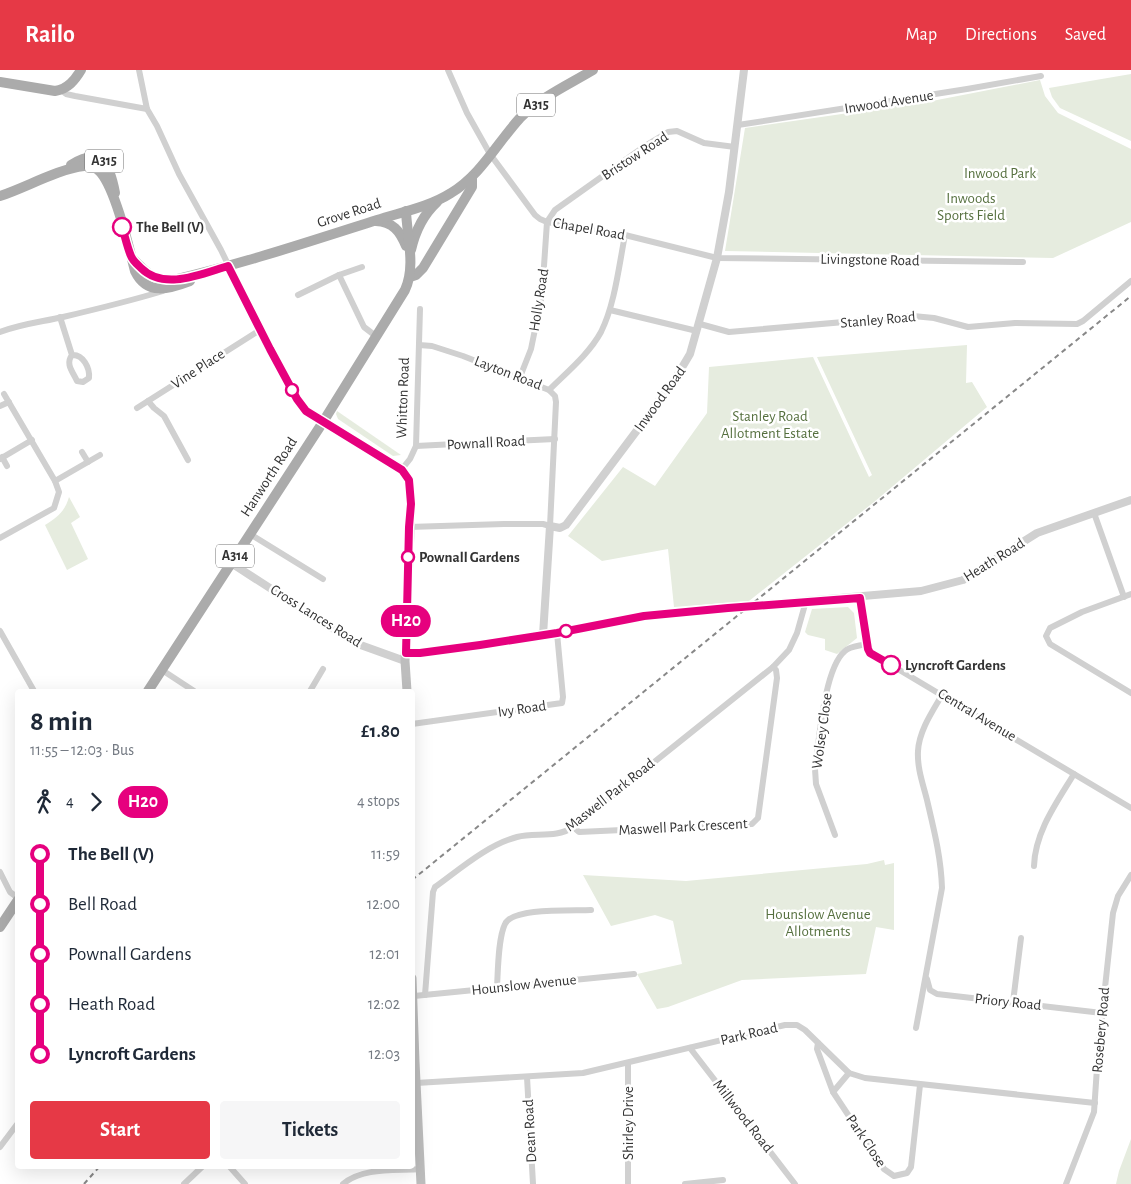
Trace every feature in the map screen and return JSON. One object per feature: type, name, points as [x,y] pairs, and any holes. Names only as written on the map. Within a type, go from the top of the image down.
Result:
[{"type":"main road","points":[[0,82],[61,90],[70,85],[81,70]]},
{"type":"main road","name":"Hanworth Road","points":[[410,277],[416,275],[423,268],[472,187],[472,176],[527,112],[548,96],[593,70]]},
{"type":"main road","name":"A315","points":[[0,196],[57,174],[76,162],[89,157],[95,157],[104,161],[109,168],[118,211],[139,279],[148,286],[159,289],[175,287],[213,270]]},
{"type":"main road","name":"Grove Road","points":[[228,266],[297,246],[440,199],[457,189],[472,176]]},
{"type":"main road","name":"Hanworth Road","points":[[410,255],[413,242],[425,216],[440,199]]},
{"type":"main road","points":[[408,210],[413,226],[413,242]]},
{"type":"main road","name":"Hanworth Road","points":[[149,689],[323,422],[405,290],[410,277],[408,210]]},
{"type":"main road","points":[[373,221],[388,222],[394,226],[402,237],[410,255]]},
{"type":"main road","name":"A315","points":[[132,258],[146,273],[156,278],[168,280],[228,266]]},
{"type":"main road","points":[[323,422],[402,470],[409,480],[411,504],[405,657],[407,689]]},
{"type":"main road","points":[[0,927],[15,904]]},
{"type":"main road","points":[[415,1072],[422,1184]]},
{"type":"street","name":"Chapel Road","points":[[448,70],[467,113],[490,154],[535,215],[547,222],[625,235],[717,258]]},
{"type":"street","name":"Inwood Road","points":[[550,526],[560,528],[566,525],[686,364],[717,258],[735,147],[744,70]]},
{"type":"street","points":[[140,73],[147,109],[260,330],[297,399],[306,411],[323,422]]},
{"type":"street","name":"Inwood Avenue","points":[[738,125],[923,97],[1040,76]]},
{"type":"street","points":[[61,90],[66,94],[75,96],[147,109]]},
{"type":"street","name":"Bristow Road","points":[[547,222],[555,210],[645,146],[668,132],[677,131],[704,143],[735,147]]},
{"type":"street","name":"Holly Road","points":[[520,377],[531,348],[542,294],[547,222]]},
{"type":"street","points":[[549,390],[585,353],[600,333],[610,310],[625,235]]},
{"type":"street","name":"Livingstone Road","points":[[717,258],[1023,262]]},
{"type":"street","points":[[298,295],[339,275],[362,267]]},
{"type":"street","points":[[339,275],[364,327],[377,337]]},
{"type":"street","name":"Stanley Road","points":[[610,310],[698,328],[729,332],[913,316],[934,318],[968,327],[1015,323],[1078,324],[1131,281]]},
{"type":"street","points":[[138,299],[148,286]]},
{"type":"street","points":[[0,332],[21,324],[138,299],[175,287]]},
{"type":"street","name":"Whitton Road","points":[[402,470],[416,446],[420,309]]},
{"type":"street","points":[[60,317],[72,355]]},
{"type":"street","name":"Vine Place","points":[[137,408],[260,330]]},
{"type":"street","name":"Layton Road","points":[[419,345],[432,346],[520,377],[549,390],[554,396],[556,402],[555,439],[550,526]]},
{"type":"street","points":[[0,538],[54,508],[60,492],[4,394]]},
{"type":"street","points":[[148,401],[164,416],[188,460]]},
{"type":"street","points":[[0,406],[9,402]]},
{"type":"street","name":"Pownall Road","points":[[416,446],[555,439]]},
{"type":"street","points":[[7,466],[1,458],[32,440]]},
{"type":"street","points":[[82,452],[88,462]]},
{"type":"street","points":[[55,481],[100,455]]},
{"type":"street","name":"Heath Road","points":[[405,657],[420,653],[557,633],[644,616],[860,598],[921,591],[950,585],[963,580],[1037,533],[1131,500]]},
{"type":"street","points":[[1094,513],[1128,595],[1082,612],[1050,628],[1046,636],[1050,644],[1131,694]]},
{"type":"street","points":[[409,527],[504,524],[543,524],[550,526],[543,635]]},
{"type":"street","points":[[250,534],[323,579]]},
{"type":"street","name":"Cross Lances Road","points":[[231,563],[355,643],[405,657]]},
{"type":"street","points":[[860,598],[866,644]]},
{"type":"street","name":"Maswell Park Road","points":[[425,995],[433,892],[436,887],[503,841],[519,836],[559,834],[573,827],[773,667],[789,650],[797,634],[806,601]]},
{"type":"street","points":[[0,631],[33,689]]},
{"type":"street","name":"Ivy Road","points":[[415,724],[562,703],[557,633]]},
{"type":"street","name":"Central Avenue","points":[[866,644],[870,653],[942,694],[1131,808]]},
{"type":"street","name":"Wolsey Close","points":[[835,836],[816,784],[829,678],[845,650],[866,644]]},
{"type":"street","name":"Maswell Park Crescent","points":[[573,827],[579,832],[752,824],[758,818],[777,678],[776,670],[773,667]]},
{"type":"street","points":[[311,689],[323,669]]},
{"type":"street","points":[[162,670],[191,689]]},
{"type":"street","points":[[916,1028],[942,888],[939,851],[919,769],[918,750],[923,730],[942,694]]},
{"type":"street","points":[[1034,866],[1034,859],[1044,825],[1074,774]]},
{"type":"street","points":[[0,872],[10,892],[15,896]]},
{"type":"street","name":"Rosebery Road","points":[[1066,1184],[1094,1112],[1098,1053],[1113,913],[1118,896],[1131,875]]},
{"type":"street","points":[[497,987],[501,939],[508,919],[529,912],[591,910]]},
{"type":"street","points":[[1013,1002],[1020,938]]},
{"type":"street","name":"Hounslow Avenue","points":[[415,996],[634,974]]},
{"type":"street","name":"Priory Road","points":[[926,974],[930,990],[937,994],[1102,1012]]},
{"type":"street","name":"Park Road","points":[[416,1083],[583,1074],[785,1025],[797,1025],[806,1030],[849,1074]]},
{"type":"street","name":"Park Close","points":[[818,1044],[833,1092],[884,1169],[894,1176],[902,1176],[911,1167],[920,1085]]},
{"type":"street","name":"Millwood Road","points":[[690,1048],[795,1184]]},
{"type":"street","name":"Shirley Drive","points":[[628,1063],[628,1184]]},
{"type":"street","points":[[833,1092],[849,1074],[865,1078],[920,1085],[1095,1103]]},
{"type":"street","name":"Dean Road","points":[[527,1077],[533,1184]]},
{"type":"street","points":[[0,1147],[15,1127]]},
{"type":"street","points":[[184,1184],[199,1169]]},
{"type":"street","points":[[232,1169],[245,1184]]},
{"type":"street","points":[[343,1184],[351,1178],[368,1172],[421,1169]]},
{"type":"street","points":[[685,1184],[723,1180]]},
{"type":"green space","points":[[1131,74],[1131,141],[1060,108],[1052,97],[1049,88]]},
{"type":"green space","name":"Inwood Park","points":[[1040,80],[1045,96],[1058,113],[1131,149],[1131,222],[1053,258],[725,251],[745,128],[932,101]]},
{"type":"green space","name":"Stanley Road Allotment Estate","points":[[967,345],[966,383],[972,382],[987,407],[874,502],[749,601],[674,607],[668,549],[602,561],[568,536],[623,467],[655,486],[707,413],[709,367],[813,357],[869,477],[872,475],[817,357]]},
{"type":"green space","points":[[337,411],[401,455],[393,456],[338,419]]},
{"type":"green space","points":[[69,497],[80,517],[71,523],[88,559],[67,570],[45,525],[60,513]]},
{"type":"green space","points":[[848,607],[854,613],[857,638],[837,654],[825,650],[825,639],[808,635],[805,632],[812,609]]},
{"type":"green space","name":"Hounslow Avenue Allotments","points":[[884,860],[885,865],[894,863],[894,930],[876,927],[866,974],[742,980],[668,1007],[657,1009],[637,974],[682,964],[673,921],[655,915],[611,926],[583,875],[686,881],[867,864]]},
{"type":"green space","points":[[1131,1139],[1131,1184],[1116,1184],[1119,1171]]},
{"type":"railway","points":[[415,878],[1131,296]]},
{"type":"railway","points":[[84,1184],[97,1169]]},
{"type":"bus line","name":"H20","points":[[122,227],[132,258],[146,273],[156,278],[177,279],[228,266],[270,349],[297,399],[306,411],[402,470],[409,480],[411,504],[406,653],[420,653],[480,645],[557,633],[644,616],[814,600],[860,598],[868,649],[870,653],[891,665]]},
{"type":"place","name":"The Bell (V)","points":[[122,227]]},
{"type":"place","name":"Pownall Gardens","points":[[408,557]]},
{"type":"place","name":"Lyncroft Gardens","points":[[891,665]]},
{"type":"park label","name":"Inwoods Sports Field","points":[[971,206]]}]
